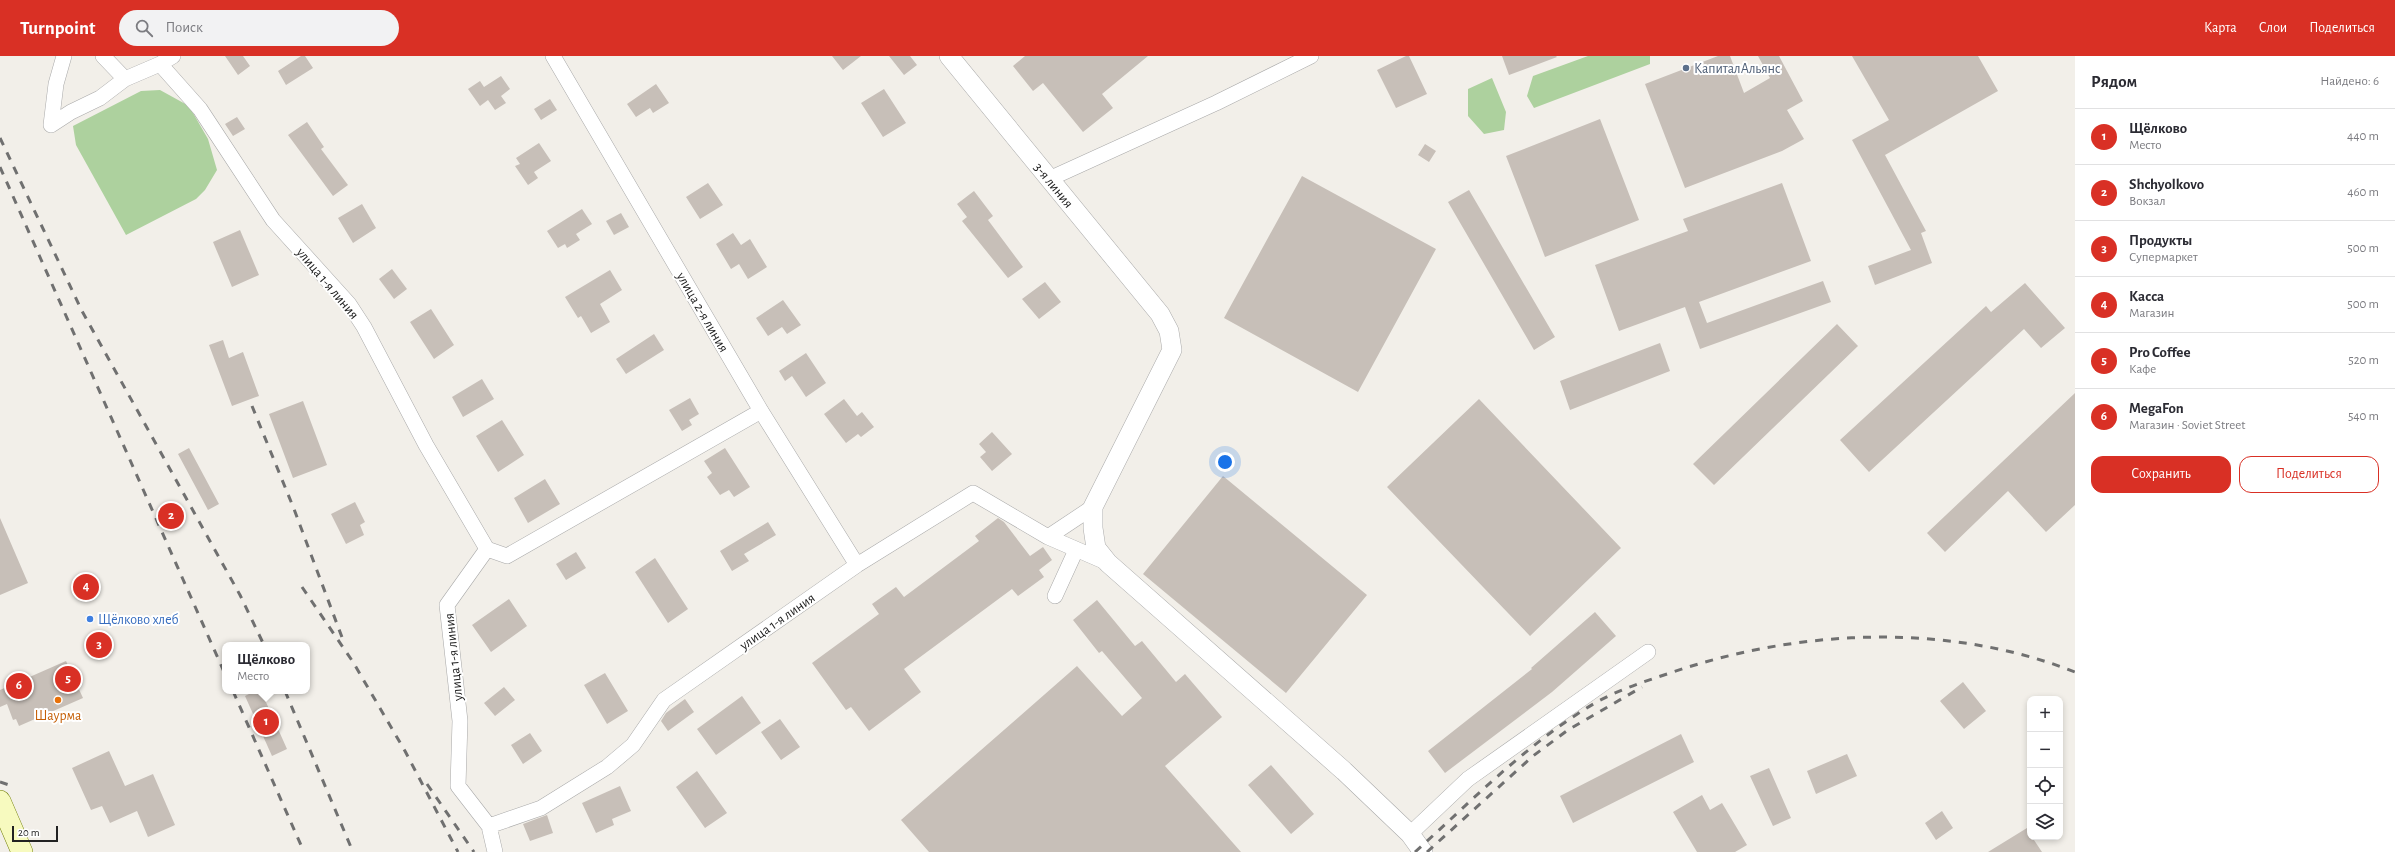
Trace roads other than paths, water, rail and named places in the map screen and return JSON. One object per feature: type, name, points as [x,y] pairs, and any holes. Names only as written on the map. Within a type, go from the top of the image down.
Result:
[{"type":"main road","points":[[0,801],[22,852]]},
{"type":"street","points":[[64,56],[56,84],[51,125],[71,112],[100,98],[125,79],[166,60]]},
{"type":"street","points":[[103,56],[125,79]]},
{"type":"street","name":"улица 2-я линия","points":[[553,56],[761,411],[857,565]]},
{"type":"street","name":"3-я линия","points":[[948,56],[1160,314],[1168,331],[1172,350],[1094,507]]},
{"type":"street","points":[[1049,179],[1216,102],[1311,56]]},
{"type":"street","name":"улица 1-я линия","points":[[166,60],[200,108],[273,220],[349,304],[364,327],[426,445],[488,550],[447,605],[460,721],[458,786],[489,826],[541,808],[607,767],[633,745],[664,700],[857,565],[973,494],[1048,537]]},
{"type":"street","points":[[488,550],[507,556],[761,411]]},
{"type":"street","points":[[1048,537],[1094,507]]},
{"type":"street","points":[[1094,507],[1093,528],[1096,548],[1108,564],[1344,771],[1410,834],[1423,852]]},
{"type":"street","points":[[1048,537],[1108,564]]},
{"type":"street","points":[[1055,596],[1076,550]]},
{"type":"street","points":[[1410,834],[1468,779],[1648,652]]},
{"type":"street","points":[[489,826],[495,852]]},
{"type":"railway","points":[[0,138],[82,311],[240,595],[263,642]]},
{"type":"railway","points":[[0,167],[222,667]]},
{"type":"railway","points":[[252,406],[294,509],[343,640]]},
{"type":"railway","points":[[302,587],[353,662],[405,751],[458,852]]},
{"type":"railway","points":[[1415,852],[1523,754],[1546,736],[1595,703],[1624,689],[1643,682],[1722,658],[1772,647],[1823,640],[1874,637],[1925,639],[1976,645],[2026,656],[2075,672]]},
{"type":"railway","points":[[1427,852],[1533,756],[1568,730],[1642,687]]},
{"type":"railway","points":[[234,694],[304,852]]},
{"type":"railway","points":[[286,694],[353,852]]},
{"type":"railway","points":[[0,782],[9,785]]},
{"type":"railway","points":[[427,784],[474,852]]},
{"type":"place","name":"КапиталАльянс","points":[[1686,68]]},
{"type":"place","name":"Shchyolkovo","points":[[171,516]]},
{"type":"place","name":"Касса","points":[[86,587]]},
{"type":"place","name":"Щёлково хлеб","points":[[90,619]]},
{"type":"place","name":"Продукты","points":[[99,645]]},
{"type":"place","name":"Pro Coffee","points":[[68,679]]},
{"type":"place","name":"MegaFon","points":[[19,686]]},
{"type":"place","name":"Шаурма","points":[[58,700]]},
{"type":"place","name":"Щёлково","points":[[266,722]]}]
